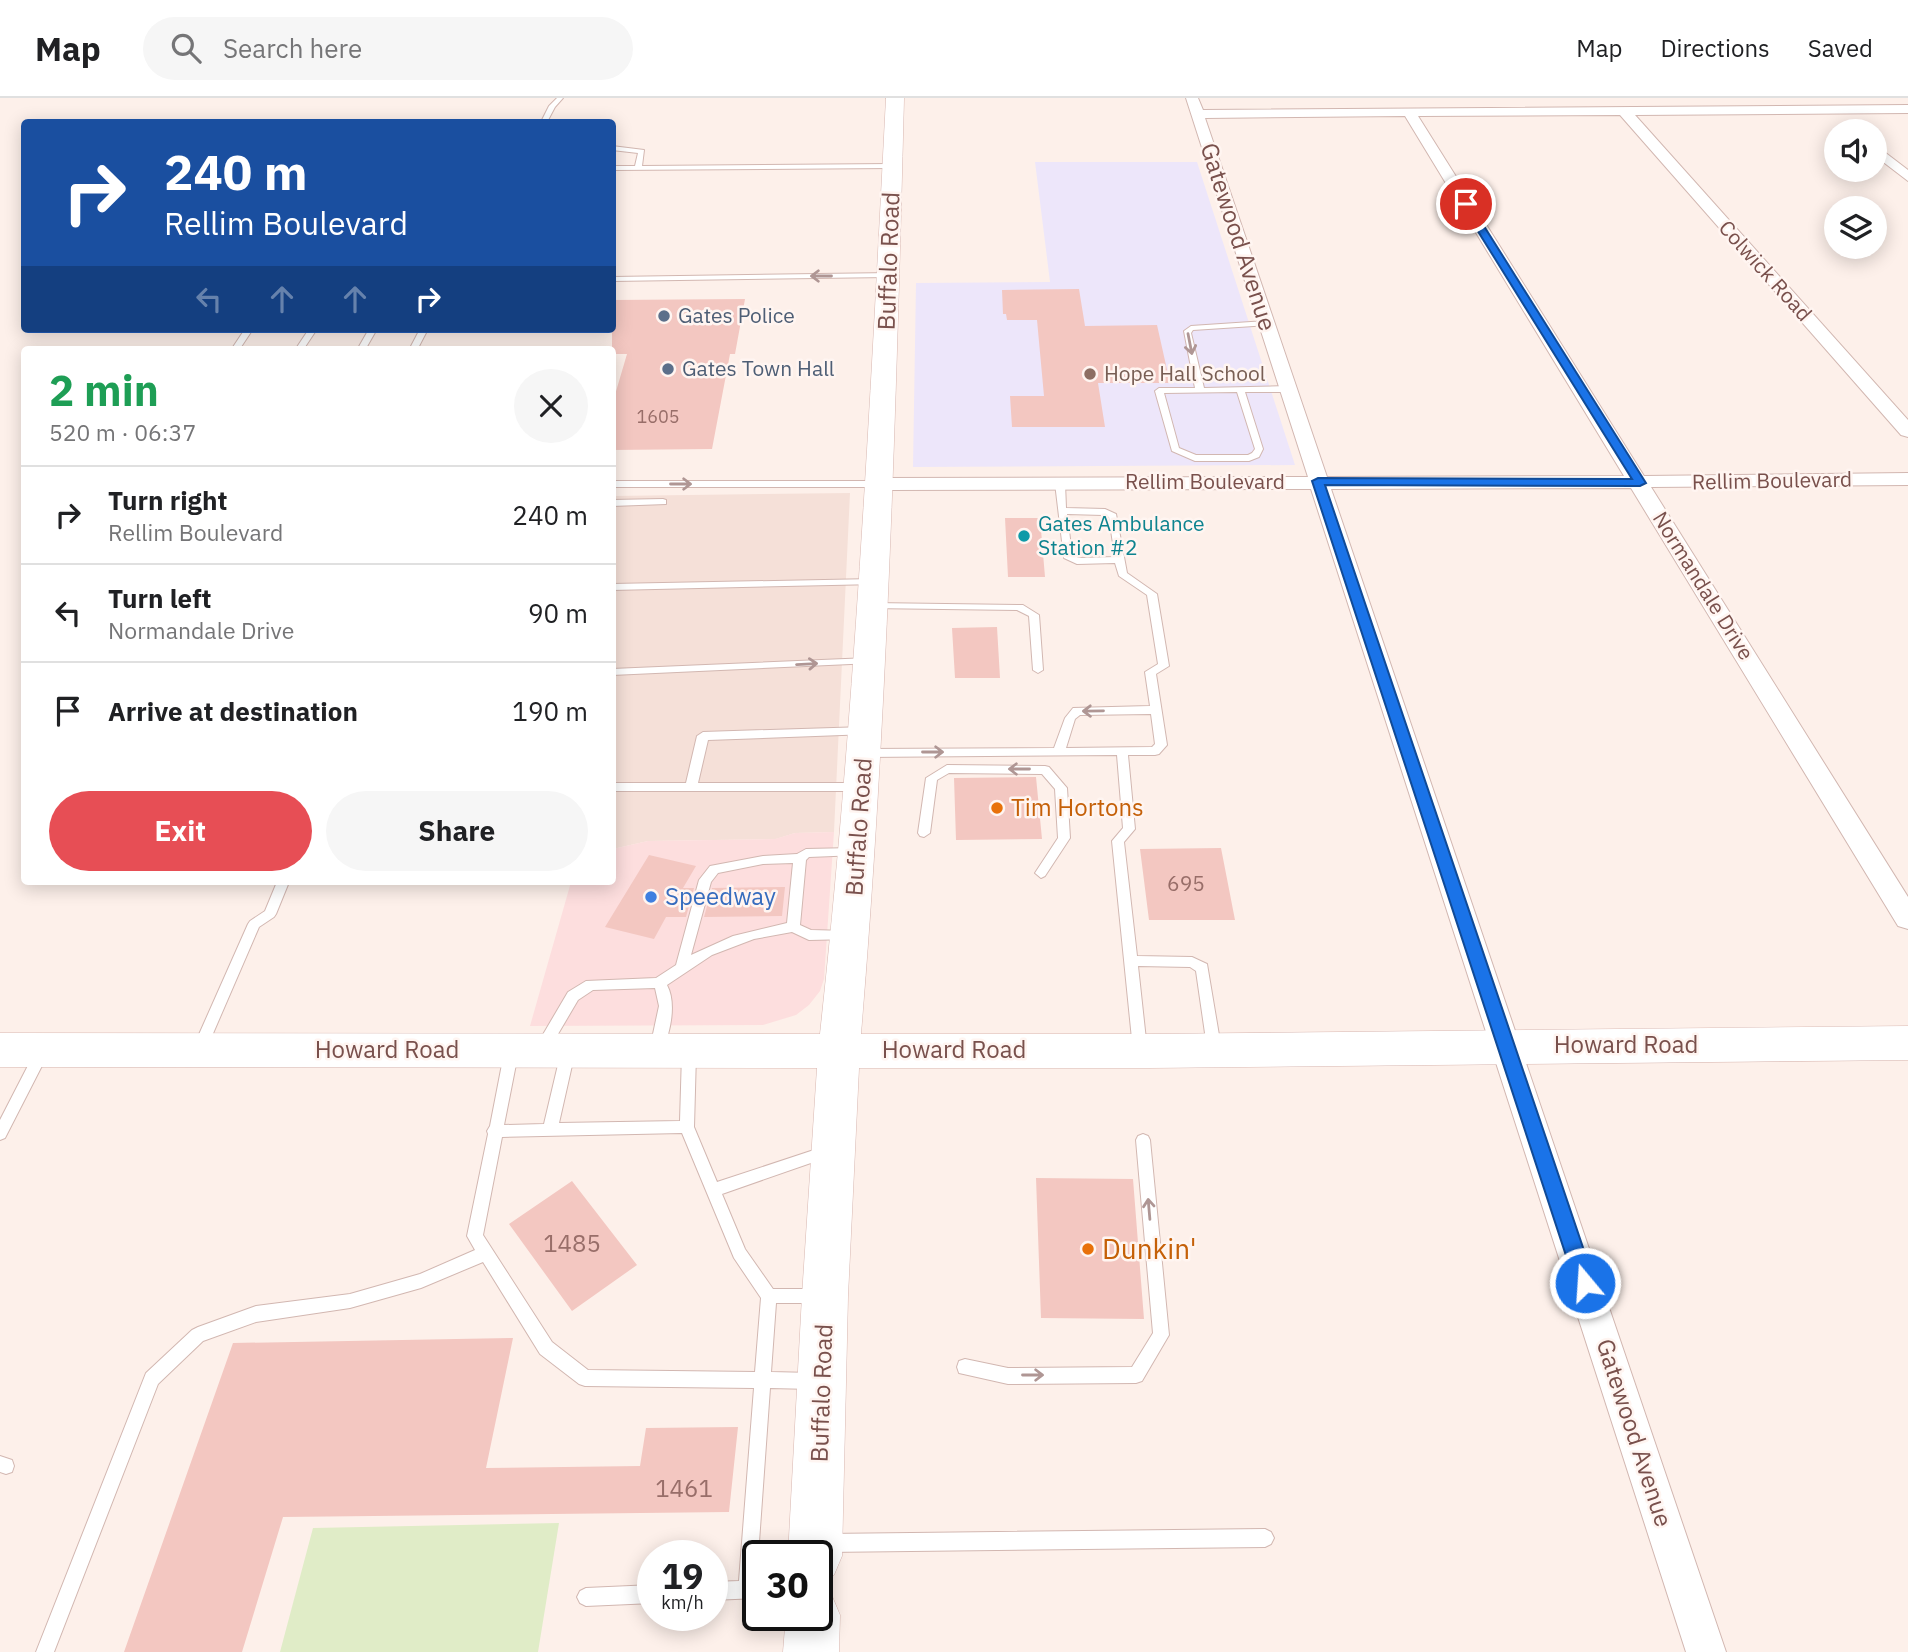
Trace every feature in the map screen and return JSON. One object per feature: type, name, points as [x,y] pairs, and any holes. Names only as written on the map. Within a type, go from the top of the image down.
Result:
[{"type":"main road","name":"Buffalo Road","points":[[815,1540],[825,1296],[839,1050],[858,852],[874,594],[895,98]]},
{"type":"main road","name":"Howard Road","points":[[0,1050],[1140,1051],[1908,1043]]},
{"type":"main road","points":[[811,1652],[812,1631]]},
{"type":"street","points":[[1816,98],[1840,119]]},
{"type":"street","points":[[1194,106],[1408,111],[1908,109]]},
{"type":"street","name":"Gatewood Avenue","points":[[1194,106],[1508,1046],[1706,1652]]},
{"type":"street","name":"Colwick Road","points":[[1623,110],[1908,431]]},
{"type":"street","name":"Normandale Drive","points":[[1408,111],[1908,919]]},
{"type":"street","points":[[1887,159],[1908,177]]},
{"type":"street","name":"Rellim Boulevard","points":[[880,484],[1318,481],[1640,483],[1908,478]]},
{"type":"lane","points":[[546,119],[560,98]]},
{"type":"lane","points":[[616,148],[642,151],[638,168]]},
{"type":"lane","points":[[616,168],[892,166]]},
{"type":"lane","points":[[616,279],[889,275]]},
{"type":"lane","points":[[1200,390],[1187,333],[1191,328],[1266,323]]},
{"type":"lane","points":[[1240,390],[1259,449],[1256,455],[1195,457],[1175,449],[1159,391],[1288,389]]},
{"type":"lane","points":[[1060,483],[1068,556],[1077,561],[1120,560]]},
{"type":"lane","points":[[616,484],[880,484]]},
{"type":"lane","points":[[616,503],[663,502]]},
{"type":"lane","points":[[691,787],[702,736],[1059,751],[1155,751],[1161,745],[1150,672],[1164,666],[1152,594],[1122,574],[1113,516],[1105,512],[1062,511]]},
{"type":"lane","points":[[616,587],[874,594],[1020,607],[1034,615],[1038,670]]},
{"type":"lane","points":[[616,672],[869,661]]},
{"type":"lane","points":[[1059,751],[1070,718],[1077,711],[1155,710]]},
{"type":"lane","points":[[1122,751],[1129,829],[1118,841],[1140,1051]]},
{"type":"lane","points":[[925,833],[932,778],[947,769],[1045,770],[1061,788],[1064,838],[1041,873]]},
{"type":"lane","points":[[616,787],[862,787]]},
{"type":"lane","points":[[682,966],[705,880],[714,869],[763,860],[800,858],[806,853],[858,852]]},
{"type":"lane","points":[[793,927],[800,858]]},
{"type":"lane","points":[[199,1050],[254,924],[270,914],[282,885]]},
{"type":"lane","points":[[823,1381],[585,1378],[546,1348],[475,1236],[494,1131],[573,996],[592,985],[659,982],[702,953],[751,933],[793,927],[809,935],[850,936]]},
{"type":"lane","points":[[1131,961],[1192,962],[1202,968],[1214,1050]]},
{"type":"lane","points":[[659,982],[664,989],[672,1050],[687,1127],[740,1253],[769,1296],[754,1540]]},
{"type":"lane","points":[[0,1134],[43,1050]]},
{"type":"lane","points":[[541,1050],[550,1130]]},
{"type":"lane","points":[[494,1131],[687,1127]]},
{"type":"lane","points":[[965,1367],[1008,1376],[1136,1375],[1161,1335],[1143,1140]]},
{"type":"lane","points":[[713,1190],[834,1150]]},
{"type":"lane","points":[[45,1652],[152,1379],[198,1335],[256,1314],[350,1301],[421,1281],[486,1253]]},
{"type":"lane","points":[[769,1296],[825,1296]]},
{"type":"lane","points":[[833,1550],[1265,1538]]},
{"type":"lane","points":[[586,1597],[637,1595]]},
{"type":"shaded area","name":"Hope Hall School","points":[[1035,162],[1197,162],[1295,465],[913,467],[916,283],[1050,282]]},
{"type":"shaded area","points":[[850,493],[834,832],[795,833],[776,839],[648,841],[616,848],[616,496]]},
{"type":"shaded area","points":[[834,832],[824,979],[820,991],[809,1005],[796,1015],[763,1025],[530,1026],[570,885],[616,885],[616,848],[648,841],[775,839],[795,833]]},
{"type":"green space","points":[[559,1523],[538,1652],[280,1652],[313,1528]]},
{"type":"building","points":[[1079,289],[1085,326],[1157,325],[1170,383],[1098,383],[1105,427],[1012,427],[1010,396],[1044,396],[1037,320],[1007,320],[1006,314],[1003,314],[1002,290]]},
{"type":"building","name":"Gates Town Hall","points":[[745,299],[735,354],[730,354],[712,449],[616,450],[616,391],[627,354],[616,354],[616,346],[612,346],[612,333],[616,333],[616,300]]},
{"type":"building","name":"Gates Ambulance Station #2","points":[[1005,518],[1040,518],[1045,577],[1008,577]]},
{"type":"building","points":[[997,627],[1000,678],[955,678],[952,628]]},
{"type":"building","name":"Tim Hortons","points":[[1036,777],[1042,839],[956,840],[954,778]]},
{"type":"building","points":[[1221,848],[1235,920],[1149,920],[1140,849]]},
{"type":"building","name":"Speedway","points":[[649,855],[696,866],[683,888],[694,888],[686,917],[666,917],[654,939],[605,927]]},
{"type":"building","points":[[785,887],[782,916],[704,917],[712,888]]},
{"type":"building","name":"Dunkin'","points":[[1036,1178],[1133,1179],[1144,1319],[1041,1318]]},
{"type":"building","points":[[572,1181],[637,1265],[572,1311],[509,1224]]},
{"type":"building","points":[[513,1338],[486,1468],[640,1466],[646,1428],[738,1427],[729,1512],[283,1517],[242,1652],[124,1652],[233,1343]]},
{"type":"place","name":"Gates Police","points":[[664,316]]},
{"type":"place","name":"Gates Town Hall","points":[[668,369]]},
{"type":"place","name":"Hope Hall School","points":[[1090,374]]},
{"type":"place","name":"Gates Ambulance Station #2","points":[[1024,536]]},
{"type":"place","name":"Tim Hortons","points":[[997,808]]},
{"type":"place","name":"Speedway","points":[[651,897]]},
{"type":"place","name":"Dunkin'","points":[[1088,1249]]},
{"type":"route","points":[[1466,204],[1640,483],[1318,481],[1585,1283]]}]
